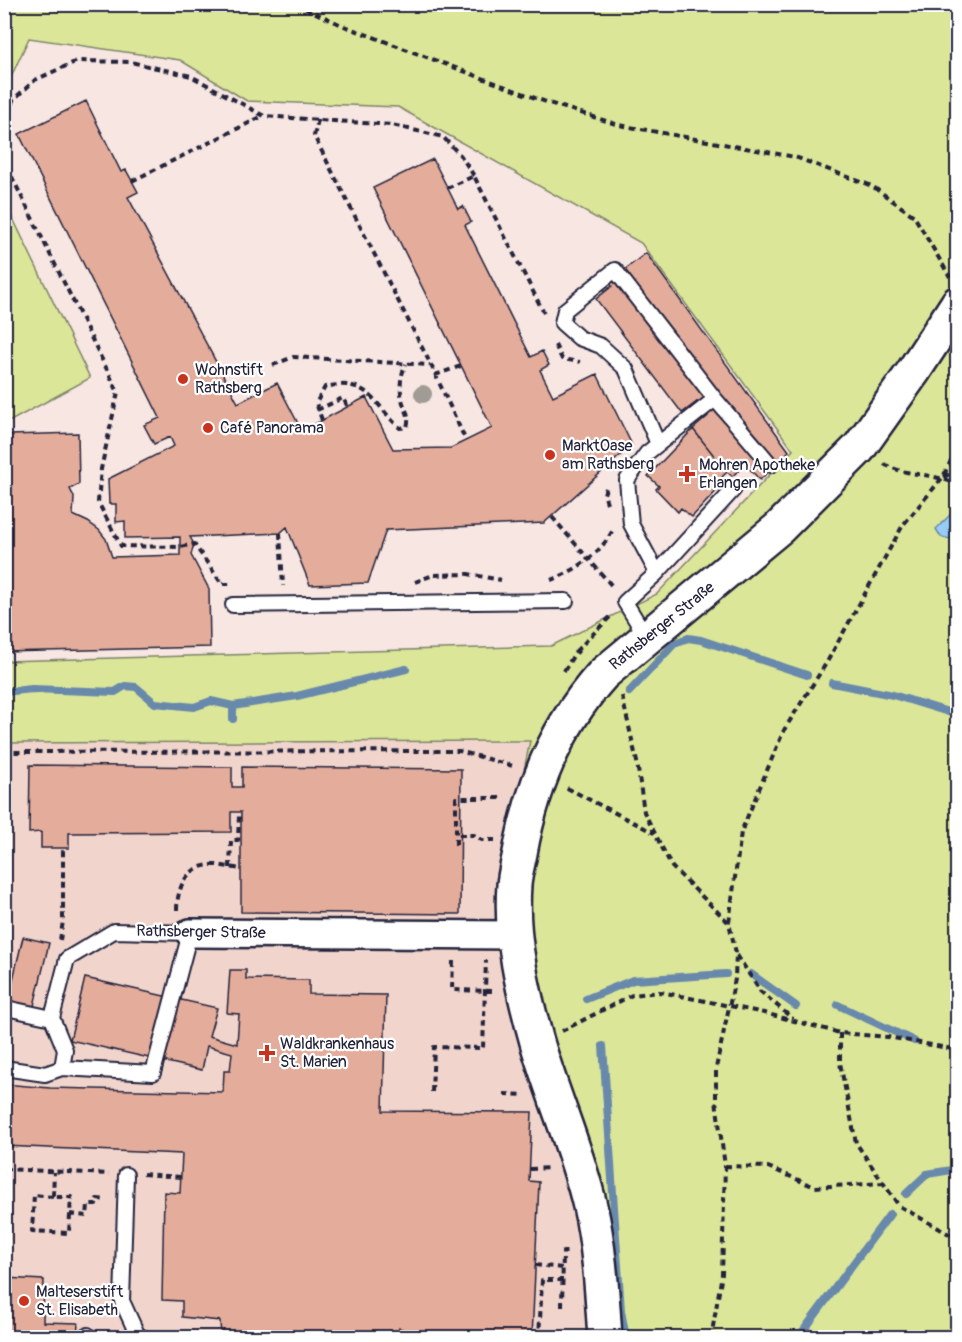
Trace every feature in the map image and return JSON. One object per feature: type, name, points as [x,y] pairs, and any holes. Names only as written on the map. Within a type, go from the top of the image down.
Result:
[{"type":"street","name":"Rathsberger Straße","points":[[605,1338],[600,1260],[590,1207],[524,993],[501,935],[529,811],[540,774],[559,736],[587,692],[603,674],[779,528],[859,448],[913,372],[957,303]]},
{"type":"street","name":"Rathsberger Straße","points":[[184,932],[501,935]]},
{"type":"lane","points":[[658,444],[626,369],[601,346],[579,338],[562,323],[565,310],[615,270],[715,399],[771,465]]},
{"type":"lane","points":[[657,573],[631,524],[627,480],[647,453],[715,399]]},
{"type":"lane","points":[[647,638],[625,602],[657,573],[734,489]]},
{"type":"lane","points":[[233,605],[566,601]]},
{"type":"lane","name":"Rathsberger Straße","points":[[67,959],[114,931],[184,932]]},
{"type":"lane","points":[[4,1068],[45,1074],[62,1068],[153,1073],[184,932]]},
{"type":"lane","points":[[62,1068],[65,1050],[52,1018],[67,959]]},
{"type":"lane","points":[[12,1009],[52,1018]]},
{"type":"lane","points":[[126,1179],[122,1301],[137,1334],[143,1338]]},
{"type":"path","points":[[4,11],[16,4]]},
{"type":"path","points":[[296,4],[344,26],[534,98],[618,125],[795,157],[872,186],[914,216],[949,276],[957,282]]},
{"type":"path","points":[[232,584],[222,584],[194,544],[180,547],[121,546],[98,501],[101,469],[118,392],[10,173],[4,124],[13,100],[35,80],[77,61],[131,62],[192,76],[264,116],[392,125],[443,137],[461,156],[474,176],[544,313],[543,323]]},
{"type":"path","points":[[132,181],[264,116]]},
{"type":"path","points":[[318,120],[314,135],[431,365],[466,441]]},
{"type":"path","points":[[447,188],[474,176]]},
{"type":"path","points":[[553,341],[562,359],[582,362]]},
{"type":"path","points":[[273,365],[293,357],[431,365]]},
{"type":"path","points":[[322,420],[316,403],[325,387],[339,384],[357,386],[374,397],[400,428],[407,427],[410,417],[402,400],[400,377],[406,364]]},
{"type":"path","points":[[435,375],[461,366]]},
{"type":"path","points":[[317,410],[343,398],[348,407]]},
{"type":"path","points":[[793,1020],[760,991],[736,953],[729,923],[741,832],[784,730],[827,662],[903,525],[943,477],[957,446]]},
{"type":"path","points":[[859,448],[895,470],[943,477],[957,485]]},
{"type":"path","points":[[943,477],[957,470]]},
{"type":"path","points":[[608,486],[604,494],[608,504]]},
{"type":"path","points":[[552,517],[589,557],[625,602],[576,651],[563,673]]},
{"type":"path","points":[[550,580],[571,573],[606,543],[615,526]]},
{"type":"path","points":[[280,533],[283,604]]},
{"type":"path","points":[[414,582],[434,574],[468,574],[503,580]]},
{"type":"path","points":[[273,584],[292,585]]},
{"type":"path","points":[[576,651],[603,674],[623,697],[637,762],[644,812],[672,867],[729,923]]},
{"type":"path","points":[[4,752],[459,751],[540,774],[655,833]]},
{"type":"path","points":[[456,845],[458,835],[456,798],[504,798]]},
{"type":"path","points":[[230,868],[231,840],[238,840],[239,815]]},
{"type":"path","points":[[63,848],[63,921],[60,938],[67,959]]},
{"type":"path","points":[[184,932],[177,896],[185,878],[199,868],[209,865],[241,869]]},
{"type":"path","points":[[454,935],[452,990],[524,993]]},
{"type":"path","points":[[432,1092],[434,1047],[483,1048],[485,991],[501,935]]},
{"type":"path","points":[[711,1338],[722,1274],[725,1166],[716,1101],[717,1068],[730,1006],[736,953]]},
{"type":"path","points":[[538,1043],[632,995],[661,992],[793,1020],[840,1033],[888,1037],[957,1050]]},
{"type":"path","points":[[840,1033],[840,1063],[856,1143],[899,1206],[957,1239]]},
{"type":"path","points":[[725,1166],[768,1167],[815,1187],[884,1183]]},
{"type":"path","points":[[4,1169],[126,1179]]},
{"type":"path","points":[[53,1197],[54,1172]]},
{"type":"path","points":[[70,1214],[87,1216],[88,1204],[96,1205],[97,1199],[106,1200],[108,1182],[181,1177]]},
{"type":"path","points":[[34,1196],[53,1197],[71,1197],[69,1233],[32,1231],[34,1196]]},
{"type":"path","points":[[562,1307],[563,1252],[574,1252]]},
{"type":"path","points":[[536,1265],[563,1268]]},
{"type":"path","points":[[539,1338],[542,1280],[562,1280]]},
{"type":"shaded area","name":"Waldkrankenhaus St. Marien","points":[[530,741],[518,799],[594,1337],[5,1337],[4,743]]},
{"type":"green space","points":[[5,5],[957,5],[957,1337],[594,1337],[587,1253],[541,1085],[518,799],[530,741],[5,743],[5,661],[551,646],[657,594],[793,450],[641,243],[398,107],[247,101],[180,60],[29,38],[5,90]]},
{"type":"green space","points":[[5,202],[90,378],[4,424]]},
{"type":"water","points":[[957,511],[957,531],[951,539],[941,537],[936,529]]},
{"type":"water","points":[[5,777],[7,778],[8,829],[5,829]]},
{"type":"building","name":"Wohnstift Rathsberg","points":[[86,101],[121,172],[126,170],[138,192],[128,197],[238,403],[277,383],[302,431],[366,397],[393,449],[451,448],[492,428],[373,188],[433,159],[458,209],[463,206],[471,222],[465,225],[531,357],[542,351],[549,365],[540,370],[553,396],[597,374],[632,445],[544,523],[386,530],[368,583],[310,585],[287,527],[280,533],[190,537],[194,544],[191,555],[209,589],[210,647],[4,652],[4,437],[78,433],[79,484],[70,489],[74,497],[73,515],[99,530],[106,539],[112,557],[180,555],[180,537],[125,538],[125,521],[116,522],[116,504],[109,504],[108,479],[174,446],[170,437],[154,444],[144,425],[160,418],[19,134]]},
{"type":"building","points":[[646,253],[789,451],[760,480],[746,465],[732,476],[727,472],[693,429],[708,416],[698,401],[682,413],[596,299],[612,286],[609,282]]},
{"type":"building","name":"Mohren Apotheke Erlangen","points":[[693,429],[727,472],[718,481],[722,485],[692,517],[681,508],[678,512],[656,489],[659,486],[648,476]]},
{"type":"building","points":[[30,765],[232,767],[232,787],[242,787],[242,767],[461,769],[460,914],[241,912],[241,812],[231,812],[231,832],[69,833],[69,848],[41,848],[41,832],[29,833]]},
{"type":"building","points":[[23,937],[49,943],[33,1010],[7,1005]]},
{"type":"building","points":[[230,970],[246,970],[246,979],[309,980],[309,994],[386,995],[383,1111],[532,1112],[529,1181],[539,1182],[532,1338],[417,1338],[418,1334],[399,1328],[397,1338],[221,1338],[220,1321],[182,1317],[182,1301],[162,1300],[164,1192],[180,1193],[182,1154],[4,1146],[4,1084],[50,1088],[223,1092],[224,1071],[230,1071],[232,1053],[207,1046],[202,1070],[70,1040],[85,978],[217,1008],[209,1036],[237,1044],[239,1014],[227,1013]]},
{"type":"building","points":[[4,982],[11,984],[4,1012]]},
{"type":"building","name":"Malteserstift St. Elisabeth","points":[[4,1278],[44,1280],[43,1322],[78,1323],[77,1338],[4,1338]]},
{"type":"waterway","points":[[629,692],[675,643],[688,638],[701,640],[807,675]]},
{"type":"waterway","points":[[4,692],[32,689],[115,692],[125,686],[136,687],[155,703],[194,707],[211,701],[233,706],[297,696],[406,669]]},
{"type":"waterway","points":[[832,683],[893,695],[958,715]]},
{"type":"waterway","points":[[233,706],[233,719]]},
{"type":"waterway","points":[[586,999],[633,980],[726,974]]},
{"type":"waterway","points":[[751,974],[796,1006]]},
{"type":"waterway","points":[[838,1005],[914,1041]]},
{"type":"waterway","points":[[603,1046],[621,1311],[626,1338]]},
{"type":"waterway","points":[[906,1194],[927,1174],[958,1169]]},
{"type":"waterway","points":[[798,1338],[890,1214]]},
{"type":"place","name":"Wohnstift Rathsberg","points":[[183,379]]},
{"type":"place","name":"Café Panorama","points":[[208,428]]},
{"type":"place","name":"MarktOase am Rathsberg","points":[[550,455]]},
{"type":"place","name":"Mohren Apotheke Erlangen","points":[[687,474]]},
{"type":"place","name":"Waldkrankenhaus St. Marien","points":[[267,1053]]},
{"type":"place","name":"Malteserstift St. Elisabeth","points":[[24,1301]]}]
